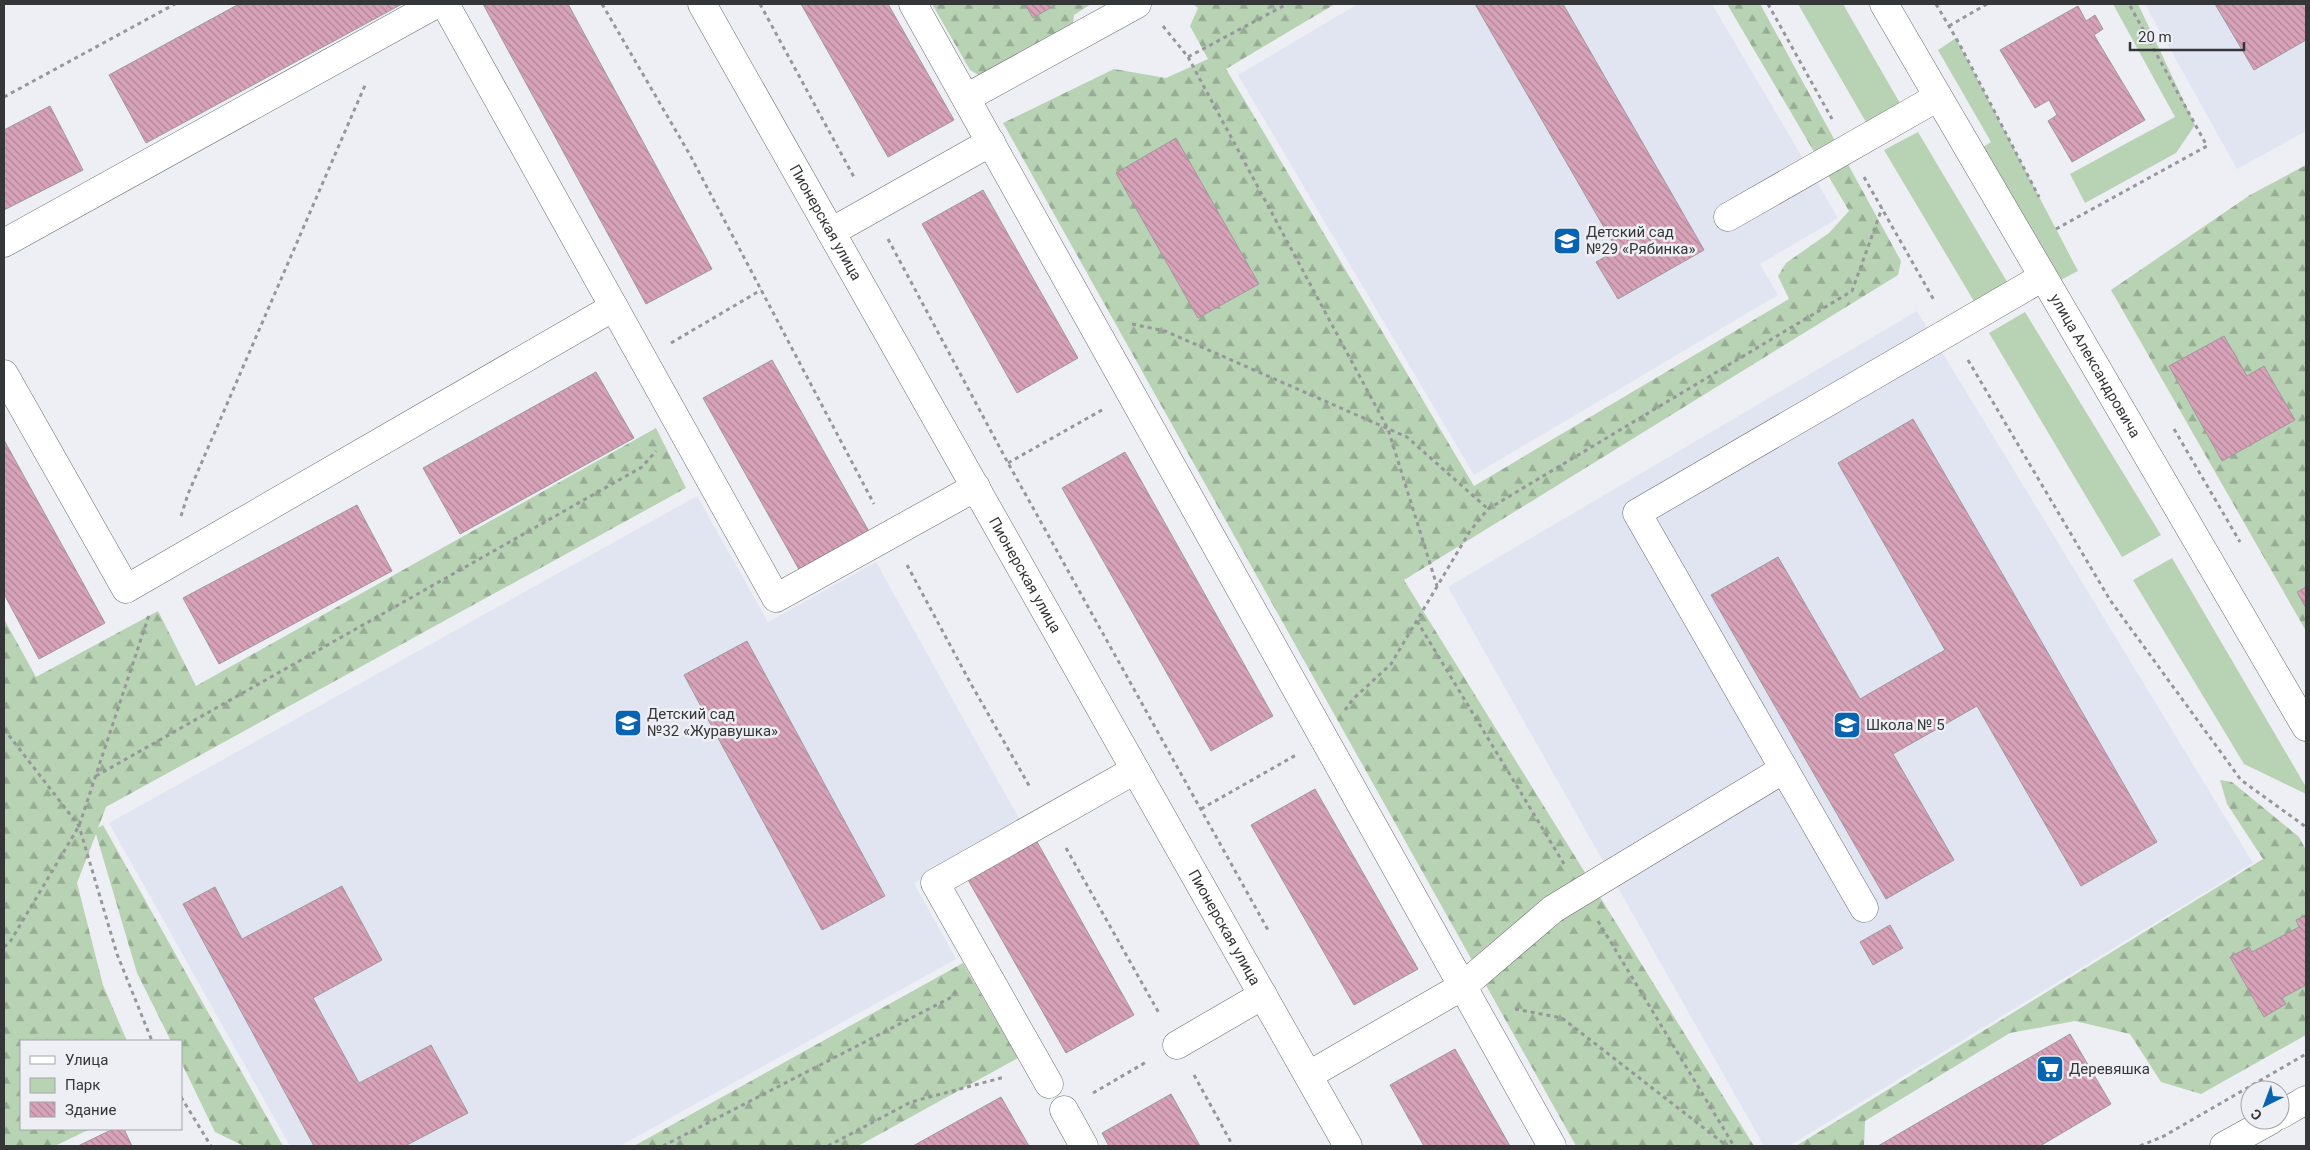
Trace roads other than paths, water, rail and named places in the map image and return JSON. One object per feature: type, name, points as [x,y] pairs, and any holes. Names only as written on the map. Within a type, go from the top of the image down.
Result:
[{"type":"street","points":[[4,243],[436,4]]},
{"type":"street","points":[[446,4],[776,598],[976,487]]},
{"type":"street","name":"Пионерская улица","points":[[702,4],[1348,1146]]},
{"type":"street","points":[[914,4],[1552,1146]]},
{"type":"street","name":"улица Александровича","points":[[1884,4],[2306,727]]},
{"type":"street","points":[[966,98],[1147,11]]},
{"type":"street","points":[[1728,217],[1938,97]]},
{"type":"street","points":[[832,232],[991,142]]},
{"type":"street","points":[[1864,908],[1637,512],[2043,277]]},
{"type":"street","points":[[4,374],[126,589],[614,306]]},
{"type":"street","points":[[1309,1076],[1466,993],[1553,909],[1784,769]]},
{"type":"street","points":[[1049,1084],[935,883],[1135,770]]},
{"type":"street","points":[[1177,1045],[1263,995]]},
{"type":"street","points":[[2290,1109],[2306,1100]]},
{"type":"street","points":[[1064,1110],[1084,1146]]},
{"type":"street","points":[[2224,1146],[2253,1130]]},
{"type":"place","name":"Детский сад №29 «Рябинка»","points":[[1567,241]]},
{"type":"place","name":"Детский сад №32 «Журавушка»","points":[[628,723]]},
{"type":"place","name":"Школа № 5","points":[[1847,725]]},
{"type":"place","name":"Деревяшка","points":[[2050,1069]]}]
